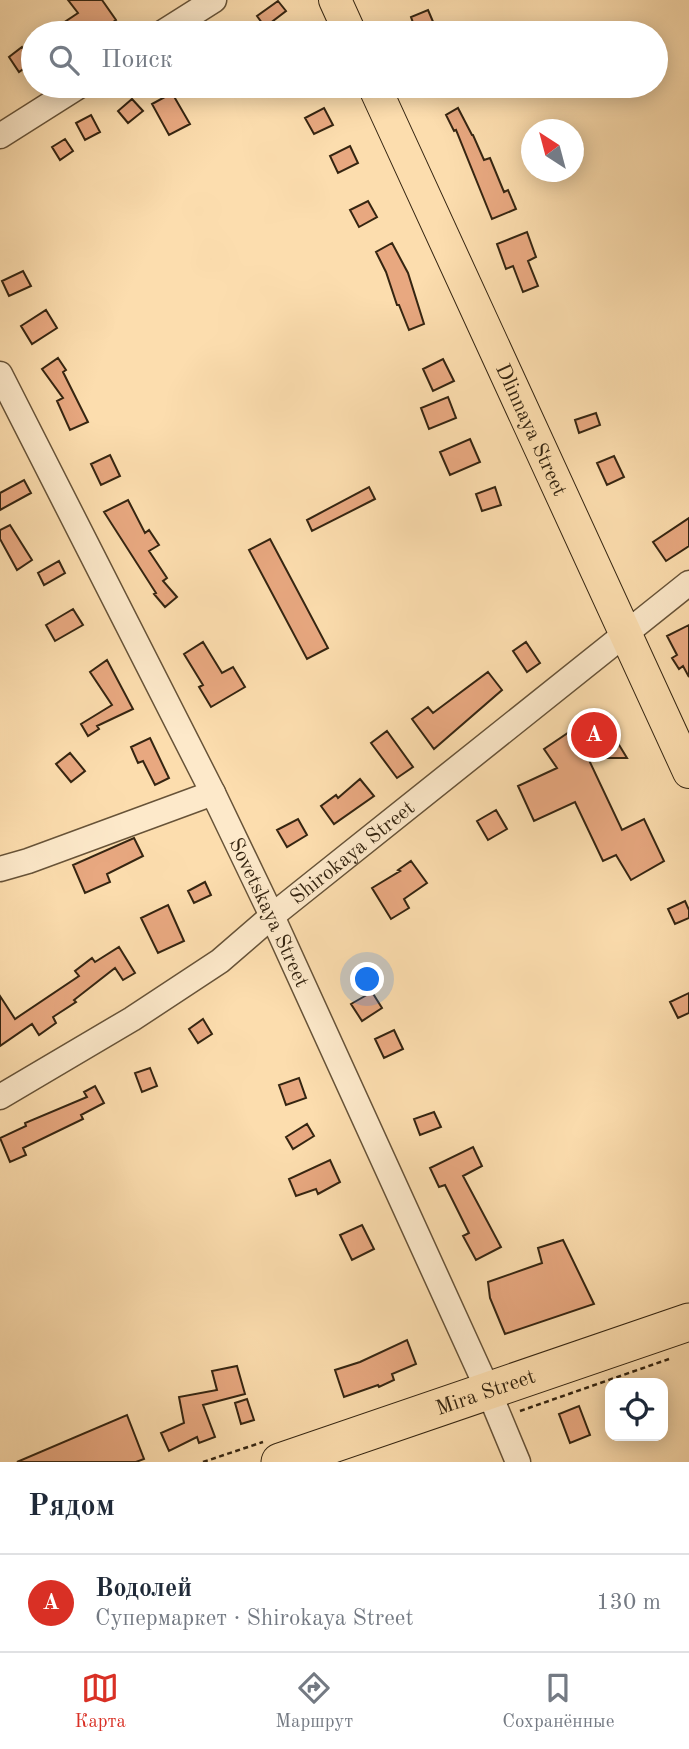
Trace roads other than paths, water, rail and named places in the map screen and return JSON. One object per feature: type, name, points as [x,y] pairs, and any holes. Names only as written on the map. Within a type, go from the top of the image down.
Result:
[{"type":"highway","name":"Mira Street","points":[[280,1462],[689,1322]]},
{"type":"main road","points":[[335,0],[345,21]]},
{"type":"main road","name":"Dlinnaya Street","points":[[379,98],[689,772]]},
{"type":"street","points":[[181,21],[214,0]]},
{"type":"street","points":[[0,136],[60,98]]},
{"type":"street","name":"Sovetskaya Street","points":[[0,374],[213,793],[272,916],[488,1390],[518,1462]]},
{"type":"street","name":"Shirokaya Street","points":[[0,1097],[132,1019],[219,961],[689,583]]},
{"type":"street","points":[[0,869],[213,793]]},
{"type":"place","name":"Водолей","points":[[594,735]]}]
